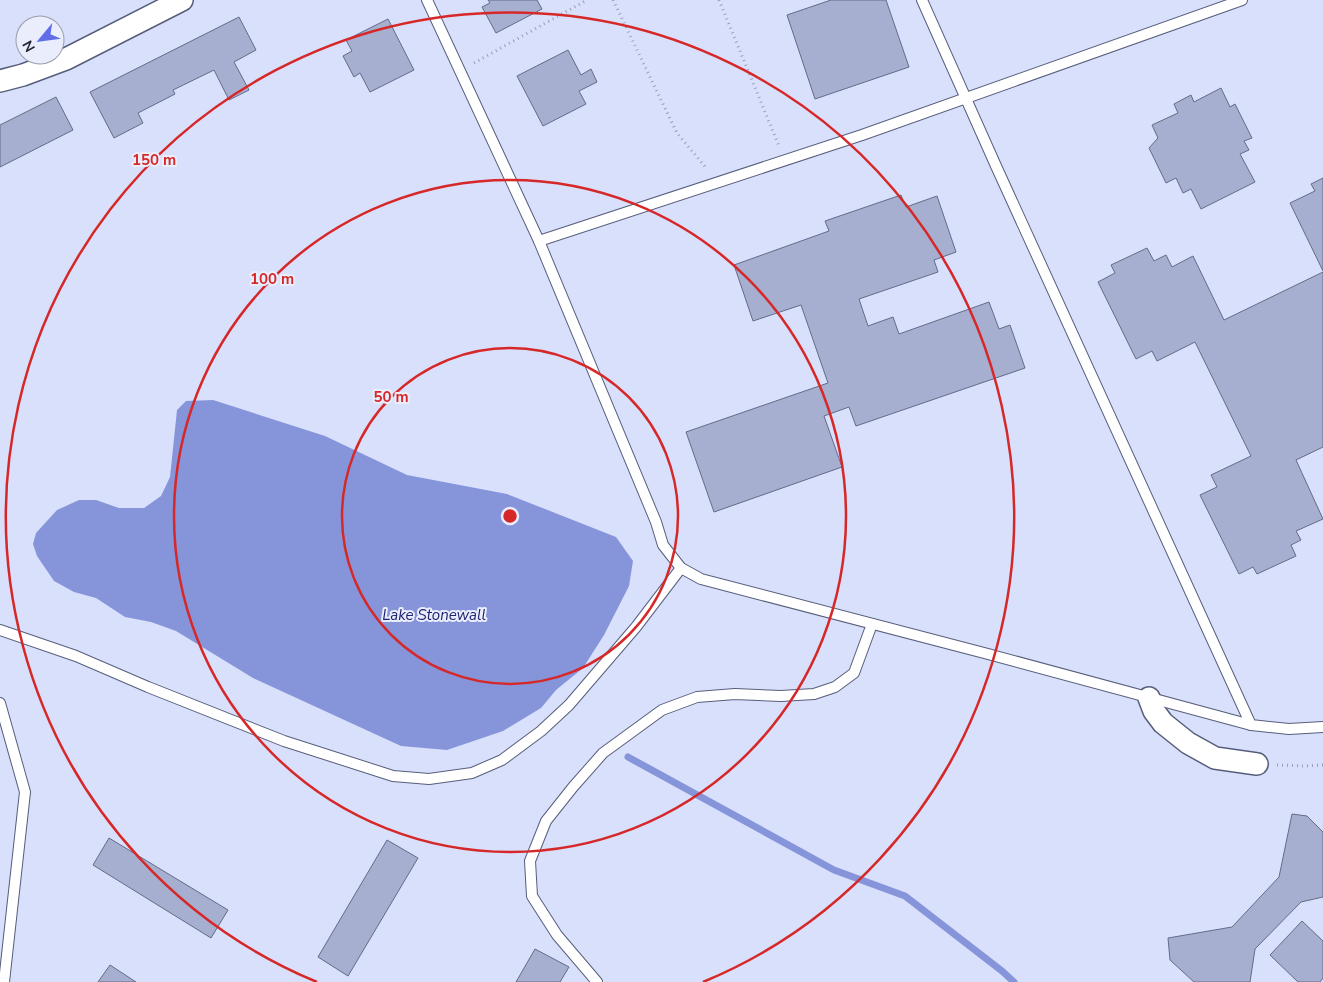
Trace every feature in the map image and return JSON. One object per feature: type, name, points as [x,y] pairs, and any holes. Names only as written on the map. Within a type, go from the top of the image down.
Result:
[{"type":"street","points":[[0,81],[23,75],[66,59],[182,0]]},
{"type":"street","points":[[1150,698],[1154,711],[1163,723],[1188,743],[1216,758],[1257,764]]},
{"type":"lane","points":[[428,0],[539,241],[656,522],[663,545],[680,568],[701,579],[1251,725],[1289,729],[1323,727]]},
{"type":"lane","points":[[922,0],[1251,725]]},
{"type":"lane","points":[[539,241],[862,135],[1242,0]]},
{"type":"lane","points":[[0,630],[76,656],[284,741],[393,776],[429,780],[472,773],[502,760],[541,731],[569,705],[636,627],[680,568]]},
{"type":"lane","points":[[597,982],[557,935],[532,896],[530,861],[546,821],[551,814],[572,787],[603,753],[662,710],[697,697],[736,694],[806,695],[835,687],[854,673],[872,624]]},
{"type":"lane","points":[[0,703],[25,792],[4,982]]},
{"type":"path","points":[[460,70],[587,0]]},
{"type":"path","points":[[612,0],[677,133],[718,182]]},
{"type":"path","points":[[719,0],[785,160]]},
{"type":"path","points":[[1257,764],[1323,765]]},
{"type":"water","name":"Lake Stonewall","points":[[213,400],[325,436],[407,475],[507,494],[616,537],[633,561],[629,586],[604,635],[583,668],[556,690],[541,708],[503,731],[447,750],[401,746],[253,678],[176,631],[151,622],[125,617],[96,598],[74,592],[54,581],[37,556],[33,544],[36,533],[57,510],[79,500],[96,500],[119,508],[144,508],[161,496],[170,477],[177,410],[186,401]]},
{"type":"building","points":[[488,0],[537,0],[542,9],[496,33],[482,7],[490,3]]},
{"type":"building","points":[[831,0],[886,0],[909,67],[815,99],[787,15]]},
{"type":"building","points":[[239,17],[256,50],[234,62],[249,90],[229,100],[214,70],[173,90],[175,94],[138,113],[143,123],[114,138],[90,92]]},
{"type":"building","points":[[388,19],[414,70],[370,92],[360,73],[354,77],[343,56],[352,51],[346,40]]},
{"type":"building","points":[[568,50],[581,75],[591,69],[597,82],[579,91],[586,104],[543,126],[517,76]]},
{"type":"building","points":[[1221,88],[1230,107],[1235,104],[1252,138],[1244,141],[1249,150],[1240,154],[1255,182],[1201,209],[1191,189],[1183,193],[1176,178],[1166,183],[1149,148],[1158,138],[1152,125],[1178,113],[1174,104],[1191,95],[1194,102]]},
{"type":"building","points":[[56,97],[73,130],[0,167],[0,125]]},
{"type":"building","points":[[1323,178],[1323,271],[1290,203],[1315,191],[1311,184]]},
{"type":"building","points":[[901,195],[906,207],[937,196],[956,252],[934,260],[938,272],[859,299],[868,326],[893,317],[899,334],[989,302],[999,329],[1010,325],[1025,368],[856,426],[849,407],[824,416],[842,467],[714,512],[686,432],[828,383],[801,305],[753,321],[734,265],[829,231],[825,221]]},
{"type":"building","points":[[1147,248],[1154,261],[1166,255],[1172,267],[1193,256],[1224,320],[1323,272],[1323,447],[1296,460],[1323,519],[1296,531],[1301,540],[1291,545],[1296,556],[1257,574],[1253,567],[1239,574],[1200,495],[1217,487],[1211,475],[1251,456],[1195,342],[1157,361],[1152,351],[1136,359],[1098,282],[1115,273],[1111,265]]},
{"type":"building","points":[[1292,814],[1307,816],[1323,832],[1323,897],[1301,902],[1255,949],[1250,982],[1194,982],[1170,960],[1168,938],[1232,927],[1279,877]]},
{"type":"building","points":[[109,838],[228,910],[211,938],[93,865]]},
{"type":"building","points":[[387,840],[418,858],[348,976],[318,957]]},
{"type":"building","points":[[1302,921],[1323,941],[1323,978],[1320,982],[1298,982],[1270,955]]},
{"type":"building","points":[[535,949],[569,967],[560,982],[516,982]]},
{"type":"building","points":[[110,965],[136,982],[98,982]]},
{"type":"waterway","points":[[628,757],[834,870],[905,896],[1014,982]]}]
